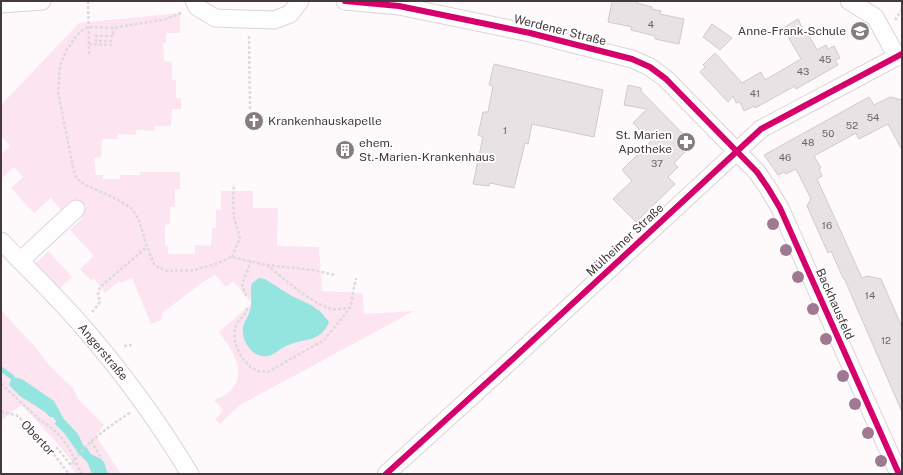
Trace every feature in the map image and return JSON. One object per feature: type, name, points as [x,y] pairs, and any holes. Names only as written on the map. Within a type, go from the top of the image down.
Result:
[{"type":"street","points":[[1,4],[42,1]]},
{"type":"street","points":[[195,4],[215,18],[274,20],[290,14],[300,1]]},
{"type":"street","name":"Werdener Straße","points":[[345,1],[399,6],[444,22],[530,33],[622,56],[640,62],[650,67],[675,87],[737,151]]},
{"type":"street","points":[[849,1],[875,17],[900,56]]},
{"type":"street","name":"Werdener Straße","points":[[508,41],[530,33]]},
{"type":"street","name":"Mülheimer Straße","points":[[386,474],[594,284],[761,128],[900,56]]},
{"type":"street","name":"Backhausfeld","points":[[737,151],[757,172],[780,208],[899,474]]},
{"type":"street","points":[[20,261],[76,209]]},
{"type":"street","name":"Angerstraße","points":[[1,241],[82,326],[144,403],[190,474]]},
{"type":"path","points":[[88,1],[89,54]]},
{"type":"path","points":[[195,4],[166,19],[113,28],[89,27],[77,34],[66,51],[60,66],[58,92],[76,178],[85,185],[117,199],[131,208],[139,220],[154,264],[159,268],[168,271],[194,270],[216,264],[232,257],[267,265],[313,270],[335,275]]},
{"type":"path","points":[[249,19],[250,111]]},
{"type":"path","points":[[89,44],[111,45],[111,41],[96,41],[96,36],[113,36],[113,28]]},
{"type":"path","points":[[232,257],[240,238],[234,217],[234,184]]},
{"type":"path","points":[[82,326],[100,302],[98,294],[100,287],[147,247]]},
{"type":"path","points":[[246,296],[242,285],[251,261]]},
{"type":"path","points":[[267,265],[294,288],[321,304],[332,309],[350,308]]},
{"type":"path","points":[[247,308],[246,313],[235,328],[235,339],[238,351],[247,363],[258,370],[268,372],[324,340],[350,308],[356,278]]},
{"type":"path","points":[[124,346],[132,344]]},
{"type":"path","points":[[1,384],[37,418],[56,432],[68,447],[82,474]]},
{"type":"path","points":[[52,452],[57,448],[71,465],[90,441],[144,403]]},
{"type":"path","points":[[90,441],[102,459]]},
{"type":"shaded area","points":[[180,13],[180,33],[166,33],[166,43],[163,43],[164,61],[172,62],[172,80],[176,80],[176,98],[181,98],[181,109],[172,109],[171,126],[155,126],[155,131],[136,130],[136,135],[118,134],[118,139],[102,139],[101,157],[94,158],[96,175],[103,175],[103,179],[120,179],[120,175],[140,175],[140,172],[180,172],[180,189],[175,189],[175,207],[170,207],[170,224],[165,225],[165,245],[168,245],[168,254],[195,254],[195,245],[211,246],[212,228],[216,228],[216,210],[221,210],[221,191],[253,191],[253,208],[278,208],[277,246],[319,247],[322,291],[363,293],[364,314],[414,311],[240,405],[220,424],[215,420],[223,410],[214,400],[228,393],[238,378],[238,370],[237,362],[233,354],[219,332],[252,303],[233,281],[226,287],[215,275],[203,282],[162,313],[161,320],[151,324],[132,278],[121,283],[119,281],[105,293],[94,279],[91,280],[80,269],[94,256],[70,230],[83,217],[69,202],[61,210],[51,198],[34,213],[11,188],[23,177],[14,167],[1,179],[1,154],[10,146],[1,136],[1,105],[79,23]]},
{"type":"shaded area","points":[[48,251],[72,277],[58,290],[34,265]]},
{"type":"shaded area","points":[[1,310],[36,348],[50,366],[73,388],[78,399],[104,425],[96,436],[121,474],[76,474],[70,465],[72,462],[66,454],[21,405],[1,421]]},
{"type":"water","points":[[259,278],[265,279],[321,312],[329,322],[326,329],[316,337],[286,346],[267,356],[262,356],[252,351],[244,338],[243,327],[251,307],[252,283]]},
{"type":"water","points":[[12,377],[22,379],[54,401],[64,419],[78,434],[83,445],[91,454],[104,462],[108,474],[92,474],[87,462],[55,424],[56,421],[53,417],[50,417],[45,412],[20,396],[9,385]]},
{"type":"building","points":[[612,1],[637,1],[637,3],[661,11],[660,14],[684,19],[679,44],[655,39],[655,36],[631,30],[632,27],[608,22]]},
{"type":"building","points":[[798,19],[817,50],[826,45],[828,49],[834,46],[840,58],[835,60],[838,65],[796,89],[795,86],[755,108],[754,106],[744,111],[740,102],[736,103],[733,96],[728,102],[700,72],[705,67],[703,65],[715,53],[742,83],[761,72],[765,80],[801,59],[783,28]]},
{"type":"building","points":[[712,24],[732,38],[720,50],[703,37]]},
{"type":"building","points":[[494,64],[603,90],[594,137],[532,124],[528,144],[525,143],[514,188],[490,183],[489,186],[473,184],[483,137],[478,135],[483,112],[488,112],[493,86],[489,85]]},
{"type":"building","points":[[628,85],[641,88],[641,91],[683,134],[684,133],[694,143],[674,163],[678,167],[668,177],[675,184],[636,222],[613,199],[632,181],[622,170],[651,141],[633,123],[647,109],[624,105]]},
{"type":"building","points":[[869,97],[874,105],[890,97],[902,100],[902,150],[888,124],[859,139],[856,133],[814,156],[821,168],[819,169],[822,176],[817,179],[862,278],[867,276],[881,279],[902,327],[902,412],[844,278],[831,251],[828,253],[807,206],[811,199],[796,169],[786,174],[784,172],[778,175],[764,155]]},
{"type":"waterway","points":[[1,369],[12,377]]},
{"type":"cycle path","points":[[345,1],[399,6],[530,33],[632,59],[650,67],[666,79],[757,172],[780,208],[899,474]]},
{"type":"cycle path","points":[[386,474],[761,129],[902,54]]},
{"type":"place","name":"Anne-Frank-Schule","points":[[860,31]]},
{"type":"place","name":"Krankenhauskapelle","points":[[254,121]]},
{"type":"place","name":"St. Marien Apotheke","points":[[686,142]]},
{"type":"place","name":"ehem. St.-Marien-Krankenhaus","points":[[345,150]]}]
